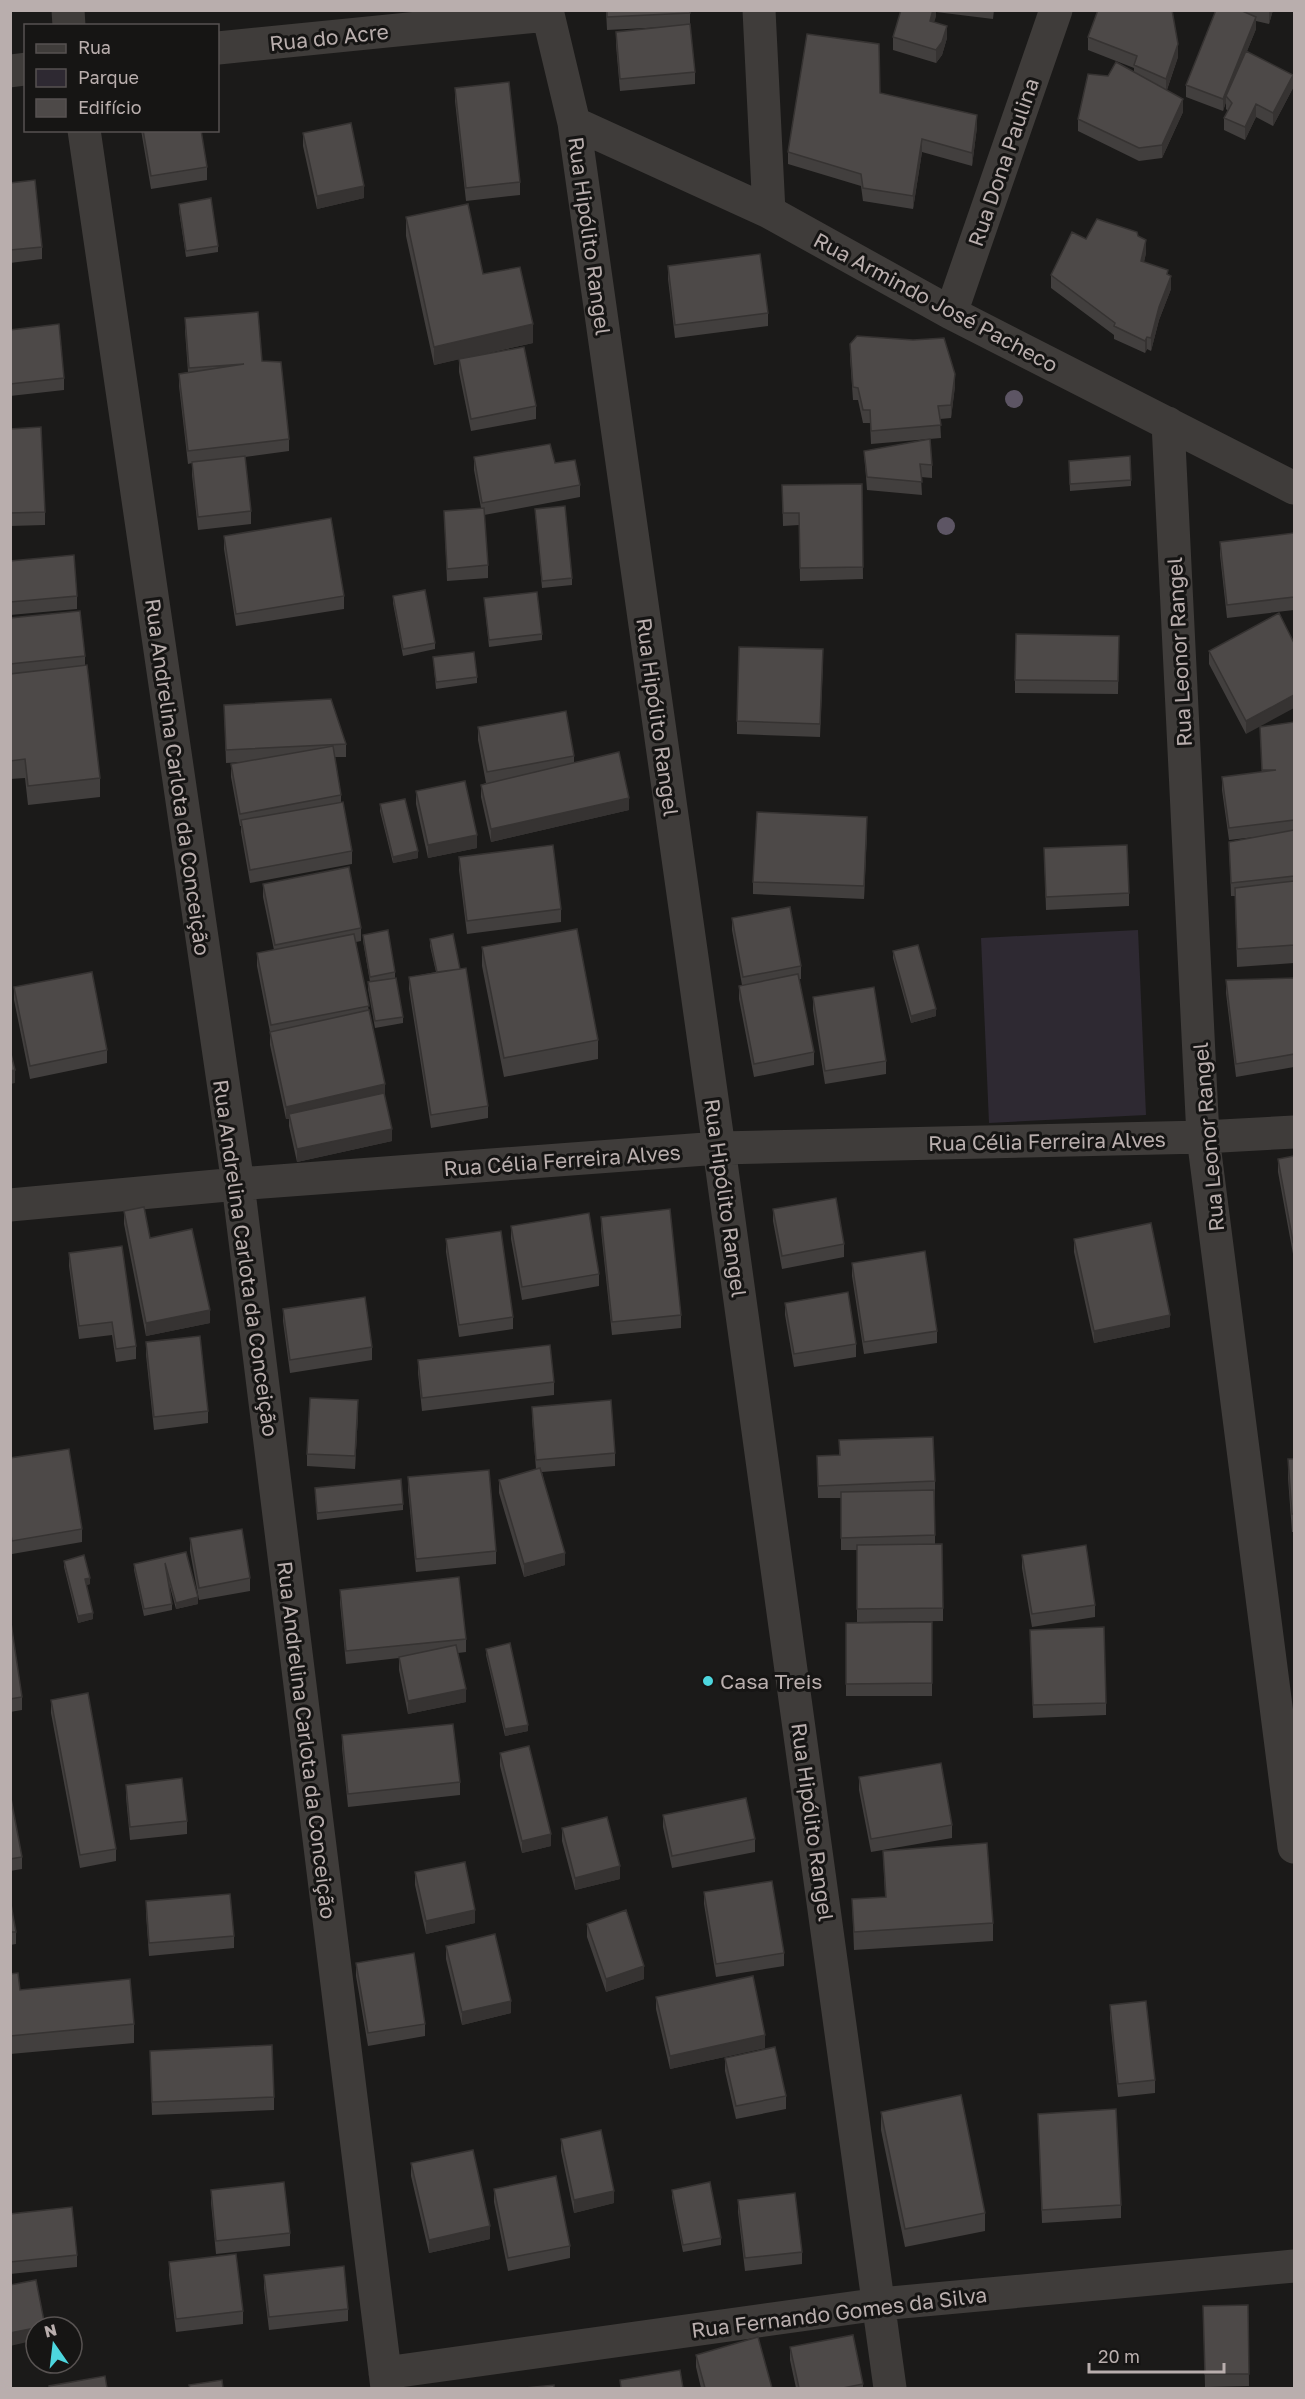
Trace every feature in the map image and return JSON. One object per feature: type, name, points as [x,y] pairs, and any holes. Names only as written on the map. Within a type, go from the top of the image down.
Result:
[{"type":"street","points":[[759,10],[769,212]]},
{"type":"street","name":"Rua Dona Paulina","points":[[951,313],[1056,10]]},
{"type":"street","name":"Rua do Acre","points":[[219,48],[547,13]]},
{"type":"street","name":"Rua Hipólito Rangel","points":[[547,13],[574,123],[720,1149],[890,2388]]},
{"type":"street","name":"Rua Armindo José Pacheco","points":[[574,123],[769,212],[951,313],[1294,488]]},
{"type":"street","name":"Rua Andrelina Carlota da Conceição","points":[[84,132],[238,1184],[386,2381]]},
{"type":"street","name":"Rua Leonor Rangel","points":[[1168,423],[1203,1137],[1294,1846]]},
{"type":"street","name":"Rua Célia Ferreira Alves","points":[[10,1205],[238,1184],[720,1149],[1203,1137],[1294,1132]]},
{"type":"street","name":"Rua Fernando Gomes da Silva","points":[[386,2381],[880,2304],[1294,2266]]},
{"type":"green space","points":[[1138,930],[1146,1115],[989,1123],[981,938]]},
{"type":"building","points":[[607,10],[690,10],[690,13],[607,17]]},
{"type":"building","points":[[901,10],[933,10],[930,21],[947,26],[942,42],[936,50],[893,37]]},
{"type":"building","points":[[1098,10],[1172,10],[1178,44],[1166,79],[1134,65],[1137,56],[1088,37]]},
{"type":"building","points":[[1216,10],[1240,10],[1256,17],[1223,99],[1186,85]]},
{"type":"building","points":[[690,24],[695,72],[620,79],[616,32]]},
{"type":"building","points":[[807,34],[879,44],[880,93],[977,115],[972,153],[922,139],[913,196],[863,188],[861,174],[788,152]]},
{"type":"building","points":[[1246,51],[1293,75],[1273,113],[1256,104],[1245,127],[1224,118],[1232,103],[1226,96]]},
{"type":"building","points":[[1116,62],[1183,99],[1162,145],[1139,148],[1078,119],[1088,74],[1108,76]]},
{"type":"building","points":[[509,82],[520,182],[466,188],[455,88]]},
{"type":"building","points":[[351,123],[364,186],[317,196],[303,133]]},
{"type":"building","points":[[143,132],[201,132],[207,167],[151,176]]},
{"type":"building","points":[[35,180],[42,247],[10,250],[10,183]]},
{"type":"building","points":[[211,198],[218,246],[186,251],[179,204]]},
{"type":"building","points":[[468,204],[483,274],[520,267],[533,324],[434,347],[406,217]]},
{"type":"building","points":[[1097,219],[1137,232],[1138,236],[1146,240],[1141,261],[1168,270],[1167,274],[1171,276],[1159,307],[1151,338],[1147,337],[1145,341],[1114,326],[1115,323],[1051,275],[1072,232],[1086,239]]},
{"type":"building","points":[[760,254],[768,313],[675,325],[668,266]]},
{"type":"building","points":[[258,312],[262,361],[281,362],[289,439],[188,451],[179,374],[244,364],[189,368],[185,318]]},
{"type":"building","points":[[59,324],[64,378],[10,384],[10,330]]},
{"type":"building","points":[[857,336],[913,340],[944,338],[955,374],[951,405],[938,406],[941,425],[871,431],[870,410],[863,410],[858,388],[853,387],[850,344]]},
{"type":"building","points":[[524,347],[536,406],[471,419],[459,359]]},
{"type":"building","points":[[41,427],[45,512],[10,513],[10,429]]},
{"type":"building","points":[[930,439],[932,465],[920,464],[922,482],[867,477],[864,451]]},
{"type":"building","points":[[550,444],[555,463],[575,460],[580,485],[482,503],[474,457]]},
{"type":"building","points":[[245,456],[251,511],[198,517],[192,462]]},
{"type":"building","points":[[1130,456],[1131,480],[1070,484],[1069,461]]},
{"type":"building","points":[[862,484],[863,567],[800,568],[799,513],[783,513],[782,485]]},
{"type":"building","points":[[565,506],[572,578],[542,581],[535,509]]},
{"type":"building","points":[[484,508],[488,565],[447,569],[444,511]]},
{"type":"building","points":[[331,518],[344,596],[236,614],[224,536]]},
{"type":"building","points":[[1294,533],[1294,597],[1227,605],[1220,542]]},
{"type":"building","points":[[74,555],[77,596],[10,602],[10,561]]},
{"type":"building","points":[[425,590],[435,643],[403,649],[393,596]]},
{"type":"building","points":[[537,592],[542,634],[489,640],[484,598]]},
{"type":"building","points":[[80,611],[85,656],[10,664],[10,618]]},
{"type":"building","points":[[1279,613],[1294,643],[1294,695],[1246,721],[1209,651]]},
{"type":"building","points":[[1016,634],[1119,636],[1118,681],[1015,680]]},
{"type":"building","points":[[739,647],[823,649],[820,724],[737,721]]},
{"type":"building","points":[[474,652],[477,677],[436,682],[433,657]]},
{"type":"building","points":[[87,665],[100,778],[28,786],[25,759],[10,761],[10,674]]},
{"type":"building","points":[[331,699],[346,744],[226,750],[224,705]]},
{"type":"building","points":[[566,711],[574,756],[487,772],[478,727]]},
{"type":"building","points":[[1294,722],[1294,820],[1229,828],[1222,777],[1276,770],[1262,770],[1260,727]]},
{"type":"building","points":[[333,746],[341,795],[240,814],[231,764]]},
{"type":"building","points":[[619,752],[629,798],[491,829],[481,785]]},
{"type":"building","points":[[465,781],[477,835],[428,845],[416,791]]},
{"type":"building","points":[[405,799],[418,851],[393,857],[380,804]]},
{"type":"building","points":[[343,802],[352,851],[250,870],[241,820]]},
{"type":"building","points":[[757,812],[867,817],[864,886],[753,882]]},
{"type":"building","points":[[1294,830],[1294,876],[1231,883],[1229,842]]},
{"type":"building","points":[[553,845],[561,909],[467,921],[459,857]]},
{"type":"building","points":[[1127,845],[1129,893],[1046,897],[1044,848]]},
{"type":"building","points":[[349,867],[361,928],[275,945],[263,884]]},
{"type":"building","points":[[1294,881],[1294,945],[1237,949],[1235,888]]},
{"type":"building","points":[[790,907],[801,966],[743,977],[732,918]]},
{"type":"building","points":[[577,929],[598,1040],[504,1058],[482,947]]},
{"type":"building","points":[[388,930],[395,972],[370,977],[363,935]]},
{"type":"building","points":[[354,934],[369,1006],[271,1025],[257,953]]},
{"type":"building","points":[[453,934],[460,969],[437,972],[430,939]]},
{"type":"building","points":[[918,945],[936,1009],[911,1016],[893,951]]},
{"type":"building","points":[[466,968],[488,1106],[431,1115],[409,977]]},
{"type":"building","points":[[92,972],[107,1050],[30,1066],[14,987]]},
{"type":"building","points":[[798,974],[814,1052],[754,1064],[739,986]]},
{"type":"building","points":[[396,978],[403,1017],[375,1021],[368,982]]},
{"type":"building","points":[[1294,978],[1294,1054],[1236,1064],[1226,980]]},
{"type":"building","points":[[874,987],[886,1061],[825,1071],[813,997]]},
{"type":"building","points":[[369,1010],[385,1084],[286,1107],[270,1032]]},
{"type":"building","points":[[10,1050],[15,1070],[10,1071]]},
{"type":"building","points":[[384,1093],[392,1129],[297,1149],[289,1114]]},
{"type":"building","points":[[1294,1156],[1294,1241],[1293,1242],[1278,1159]]},
{"type":"building","points":[[836,1198],[844,1244],[782,1256],[773,1209]]},
{"type":"building","points":[[144,1207],[150,1238],[192,1229],[210,1310],[146,1323],[124,1211]]},
{"type":"building","points":[[670,1209],[681,1315],[612,1322],[601,1217]]},
{"type":"building","points":[[589,1213],[599,1274],[522,1287],[511,1226]]},
{"type":"building","points":[[1151,1223],[1170,1315],[1094,1331],[1074,1239]]},
{"type":"building","points":[[501,1231],[513,1317],[459,1325],[446,1239]]},
{"type":"building","points":[[122,1246],[136,1346],[116,1349],[112,1322],[79,1326],[69,1253]]},
{"type":"building","points":[[925,1251],[937,1331],[864,1342],[852,1263]]},
{"type":"building","points":[[848,1292],[856,1344],[794,1354],[785,1303]]},
{"type":"building","points":[[365,1297],[372,1347],[290,1360],[283,1309]]},
{"type":"building","points":[[200,1336],[208,1411],[154,1417],[146,1342]]},
{"type":"building","points":[[550,1345],[554,1382],[422,1398],[418,1360]]},
{"type":"building","points":[[310,1398],[358,1400],[355,1456],[307,1454]]},
{"type":"building","points":[[611,1400],[615,1453],[536,1460],[532,1407]]},
{"type":"building","points":[[933,1437],[935,1481],[818,1486],[817,1456],[840,1455],[839,1440]]},
{"type":"building","points":[[69,1449],[82,1529],[12,1541],[10,1458]]},
{"type":"building","points":[[1288,1459],[1294,1459],[1294,1514],[1292,1514]]},
{"type":"building","points":[[540,1468],[565,1553],[524,1564],[499,1480]]},
{"type":"building","points":[[489,1470],[496,1551],[416,1559],[408,1477]]},
{"type":"building","points":[[401,1479],[403,1504],[317,1513],[315,1488]]},
{"type":"building","points":[[934,1490],[935,1535],[841,1538],[841,1492]]},
{"type":"building","points":[[242,1529],[250,1578],[199,1588],[190,1538]]},
{"type":"building","points":[[942,1544],[943,1608],[857,1609],[857,1545]]},
{"type":"building","points":[[1086,1545],[1095,1605],[1032,1614],[1022,1555]]},
{"type":"building","points":[[186,1552],[198,1597],[176,1603],[165,1563],[172,1604],[144,1609],[134,1564]]},
{"type":"building","points":[[84,1555],[90,1578],[85,1579],[93,1613],[78,1616],[64,1561]]},
{"type":"building","points":[[459,1577],[466,1639],[346,1651],[340,1590]]},
{"type":"building","points":[[10,1616],[22,1697],[10,1699]]},
{"type":"building","points":[[932,1622],[932,1683],[846,1684],[846,1623]]},
{"type":"building","points":[[1104,1627],[1106,1703],[1033,1705],[1030,1630]]},
{"type":"building","points":[[510,1643],[528,1725],[505,1729],[486,1649]]},
{"type":"building","points":[[456,1645],[466,1689],[408,1701],[399,1657]]},
{"type":"building","points":[[88,1693],[116,1849],[80,1855],[51,1700]]},
{"type":"building","points":[[453,1724],[460,1782],[348,1794],[342,1735]]},
{"type":"building","points":[[529,1746],[551,1834],[522,1841],[500,1753]]},
{"type":"building","points":[[941,1763],[952,1825],[871,1839],[859,1777]]},
{"type":"building","points":[[182,1778],[187,1821],[130,1827],[126,1785]]},
{"type":"building","points":[[10,1793],[22,1857],[10,1859]]},
{"type":"building","points":[[746,1798],[755,1839],[672,1856],[663,1815]]},
{"type":"building","points":[[607,1817],[620,1866],[575,1878],[562,1828]]},
{"type":"building","points":[[987,1843],[993,1923],[854,1932],[852,1899],[886,1897],[883,1851]]},
{"type":"building","points":[[465,1862],[475,1910],[426,1921],[415,1872]]},
{"type":"building","points":[[772,1881],[784,1953],[716,1964],[704,1892]]},
{"type":"building","points":[[230,1894],[234,1936],[149,1943],[146,1901]]},
{"type":"building","points":[[10,1899],[16,1932],[10,1932]]},
{"type":"building","points":[[626,1910],[644,1966],[606,1979],[587,1924]]},
{"type":"building","points":[[495,1934],[511,2001],[462,2012],[446,1946]]},
{"type":"building","points":[[414,1953],[425,2024],[368,2033],[356,1963]]},
{"type":"building","points":[[18,1973],[20,1990],[130,1979],[134,2024],[10,2036],[10,1974]]},
{"type":"building","points":[[753,1976],[765,2035],[670,2056],[656,1997]]},
{"type":"building","points":[[1146,2001],[1155,2080],[1118,2084],[1110,2005]]},
{"type":"building","points":[[272,2045],[274,2097],[152,2102],[150,2051]]},
{"type":"building","points":[[775,2047],[786,2096],[736,2106],[725,2058]]},
{"type":"building","points":[[961,2095],[985,2213],[905,2229],[881,2112]]},
{"type":"building","points":[[1116,2109],[1121,2205],[1042,2210],[1038,2114]]},
{"type":"building","points":[[601,2130],[614,2191],[574,2200],[561,2139]]},
{"type":"building","points":[[473,2150],[490,2226],[429,2240],[411,2163]]},
{"type":"building","points":[[556,2176],[570,2246],[508,2258],[494,2189]]},
{"type":"building","points":[[284,2182],[290,2233],[216,2241],[211,2190]]},
{"type":"building","points":[[710,2182],[721,2238],[683,2245],[672,2190]]},
{"type":"building","points":[[795,2193],[802,2252],[745,2258],[738,2200]]},
{"type":"building","points":[[72,2207],[77,2255],[10,2262],[10,2214]]},
{"type":"building","points":[[236,2254],[243,2311],[176,2319],[169,2262]]},
{"type":"building","points":[[344,2266],[348,2309],[269,2317],[264,2275]]},
{"type":"building","points":[[36,2280],[43,2315],[24,2315],[24,2330],[10,2333],[10,2285]]},
{"type":"building","points":[[1248,2305],[1249,2374],[1205,2374],[1203,2306]]},
{"type":"building","points":[[853,2335],[863,2384],[843,2388],[799,2388],[790,2347]]},
{"type":"building","points":[[758,2337],[772,2388],[705,2388],[696,2355]]},
{"type":"building","points":[[680,2370],[683,2388],[621,2388],[620,2380]]},
{"type":"building","points":[[105,2376],[107,2388],[49,2388],[49,2386]]},
{"type":"building","points":[[222,2380],[223,2388],[190,2388],[189,2385]]},
{"type":"building","points":[[554,2385],[554,2388],[525,2388]]},
{"type":"place","name":"Casa Treis","points":[[708,1681]]}]
